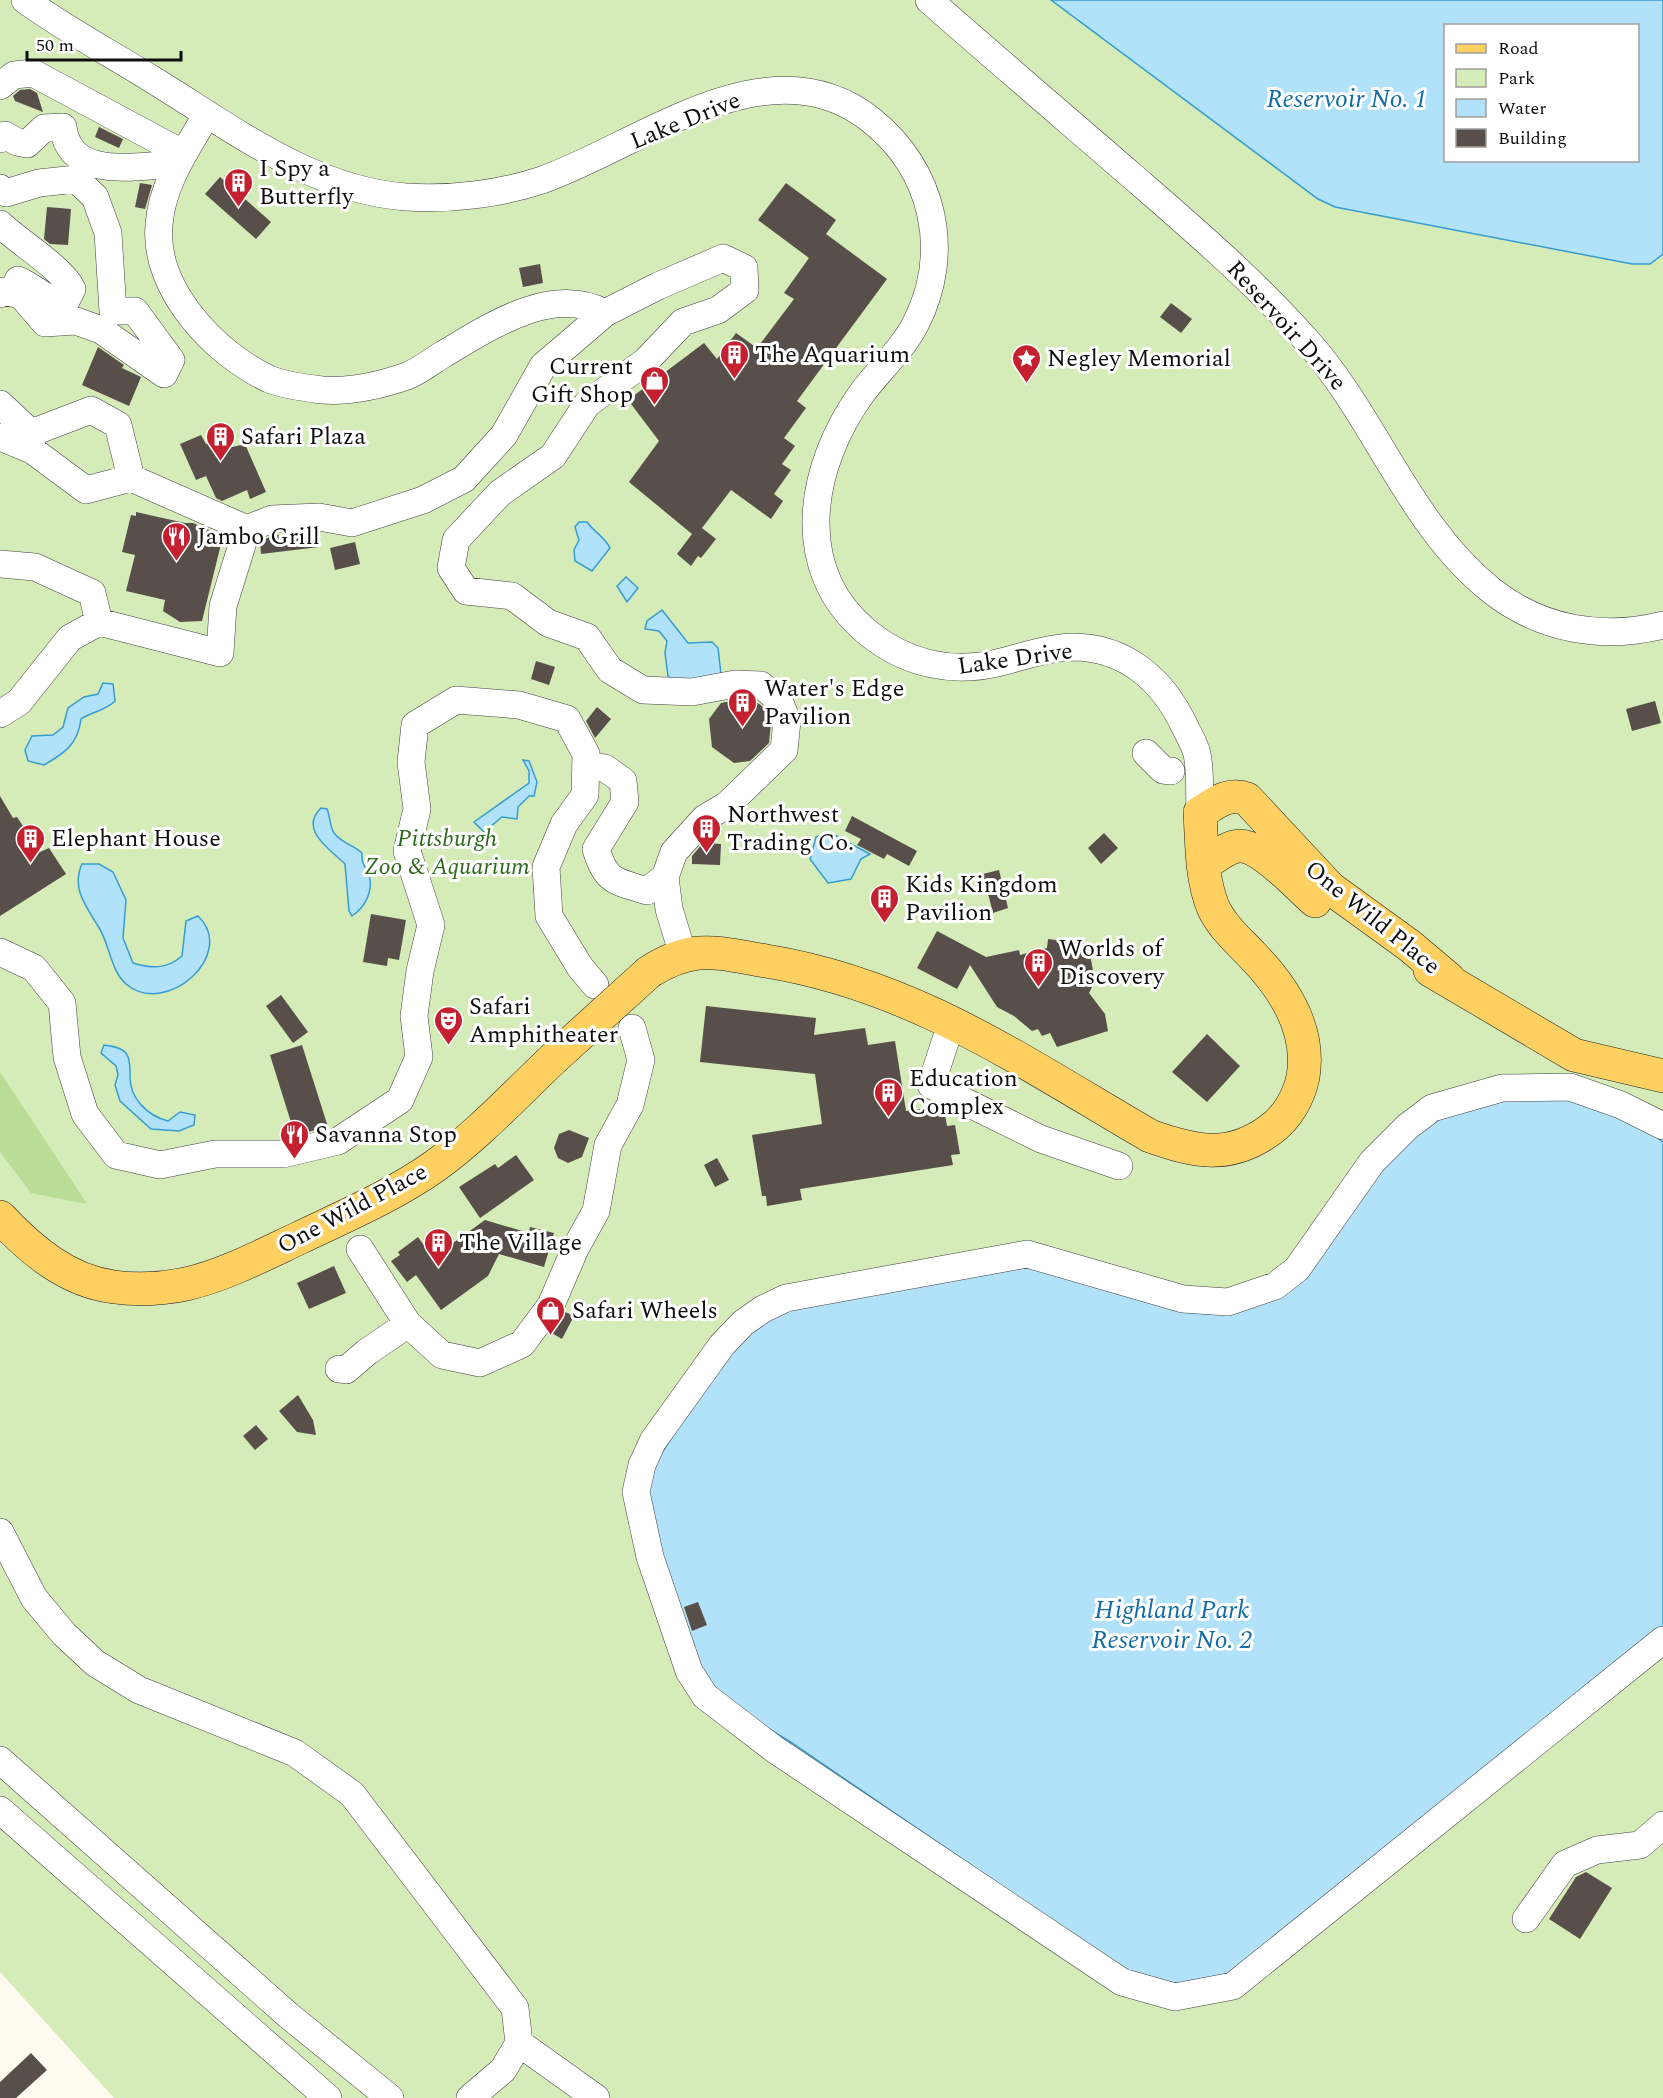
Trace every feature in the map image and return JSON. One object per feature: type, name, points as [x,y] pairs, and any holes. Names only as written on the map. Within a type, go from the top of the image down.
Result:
[{"type":"main road","name":"One Wild Place","points":[[0,1217],[41,1257],[61,1269],[94,1282],[132,1289],[166,1288],[188,1283],[256,1258],[409,1183],[463,1144],[649,972],[668,960],[696,951],[824,973],[886,992],[952,1021],[1150,1136],[1184,1148],[1206,1151],[1230,1149],[1260,1138],[1278,1125],[1292,1107],[1302,1082],[1305,1044],[1299,1025],[1281,990],[1256,958],[1224,926],[1214,909],[1203,865],[1200,813],[1230,795],[1247,800],[1330,888],[1410,946],[1449,979]]},
{"type":"main road","name":"One Wild Place","points":[[1203,865],[1233,847],[1251,848],[1263,854],[1334,918],[1390,952],[1449,979],[1566,1051],[1601,1063],[1663,1076]]},
{"type":"street","name":"Lake Drive","points":[[25,0],[279,157],[323,177],[372,192],[426,198],[522,186],[575,166],[701,108],[740,95],[774,90],[803,91],[828,98],[870,118],[892,140],[917,175],[929,203],[936,237],[934,264],[930,289],[915,325],[844,421],[832,444],[819,481],[816,529],[821,561],[831,588],[848,613],[867,632],[903,656],[926,664],[973,667],[1049,649],[1075,647],[1101,651],[1126,659],[1146,671],[1164,689],[1197,753],[1200,813]]},
{"type":"street","name":"Reservoir Drive","points":[[929,0],[1220,251],[1266,296],[1347,390],[1419,508],[1452,553],[1491,590],[1522,611],[1576,630],[1614,633],[1639,631],[1663,625]]},
{"type":"street","points":[[0,86],[14,75],[33,73],[184,152]]},
{"type":"street","points":[[0,139],[5,135],[17,142],[27,144],[44,128],[63,127],[73,117],[81,97]]},
{"type":"street","points":[[207,114],[184,152],[158,226],[162,264],[186,310],[223,351],[270,380],[324,390],[366,387],[408,375],[496,323],[550,304],[587,304],[605,313]]},
{"type":"street","points":[[63,127],[65,139],[87,163],[116,169],[184,152]]},
{"type":"street","points":[[0,188],[6,193],[39,183],[76,179],[95,197],[108,233],[113,311],[135,311],[171,360],[164,374],[101,330],[76,321],[45,323],[21,295],[4,291],[0,294]]},
{"type":"street","points":[[0,224],[20,243],[66,277],[72,289],[66,301],[52,301],[32,286],[4,274],[0,275]]},
{"type":"street","points":[[0,404],[32,442],[86,490],[131,478],[247,530],[272,519],[319,517],[352,523],[423,500],[464,479],[504,435],[543,366],[605,313],[723,258],[744,268],[745,290],[718,310],[683,322],[646,361],[587,404],[553,456],[500,493],[456,540],[451,568],[466,591],[512,596],[548,623],[586,637],[610,670],[643,690],[692,692],[735,684],[761,685],[779,700],[787,722],[784,750],[727,805],[705,818],[674,852],[665,877],[669,909],[683,955]]},
{"type":"street","points":[[0,438],[32,442],[91,410],[118,425],[131,478]]},
{"type":"street","points":[[0,714],[19,702],[70,638],[99,622],[220,653],[223,606],[247,530]]},
{"type":"street","points":[[0,564],[35,567],[92,593],[99,622]]},
{"type":"street","points":[[0,952],[34,968],[62,1003],[67,1057],[85,1114],[116,1155],[160,1165],[215,1155],[283,1154],[338,1141],[400,1100],[419,1057],[414,1016],[420,971],[431,925],[407,850],[417,809],[411,762],[415,725],[456,700],[519,705],[567,719],[586,754],[585,795],[564,824],[546,867],[549,915],[580,966],[595,985]]},
{"type":"street","points":[[1146,753],[1163,770],[1171,771]]},
{"type":"street","points":[[586,765],[605,768],[622,781],[625,802],[596,849],[602,871],[616,881],[647,891],[665,877]]},
{"type":"street","points":[[952,1021],[931,1085],[1041,1139],[1119,1166]]},
{"type":"street","points":[[360,1249],[408,1324],[442,1355],[480,1363],[522,1344],[551,1305],[575,1249],[596,1211],[608,1145],[630,1105],[641,1060],[632,1028]]},
{"type":"street","points":[[1663,1126],[1621,1105],[1570,1087],[1502,1088],[1432,1108],[1407,1126],[1372,1162],[1297,1269],[1275,1286],[1243,1299],[1228,1302],[1184,1299],[1027,1254],[786,1298],[762,1309],[743,1323],[722,1345],[653,1441],[642,1465],[636,1492],[654,1567],[689,1671],[705,1696],[774,1749],[1122,1982],[1175,1997],[1233,1986],[1663,1640]]},
{"type":"street","points":[[339,1369],[346,1370],[367,1352],[408,1324]]},
{"type":"street","points":[[0,1532],[34,1598],[64,1634],[95,1663],[139,1690],[295,1753],[352,1794],[515,2008],[519,2043],[503,2070],[470,2098]]},
{"type":"street","points":[[0,1760],[288,2015],[390,2098]]},
{"type":"street","points":[[0,1810],[328,2098]]},
{"type":"street","points":[[1526,1920],[1564,1864],[1597,1850],[1640,1845],[1663,1825]]},
{"type":"street","points":[[519,2043],[596,2098]]},
{"type":"green space","name":"Pittsburgh Zoo & Aquarium","points":[[0,0],[1663,0],[1663,2098],[114,2098],[0,1972]]},
{"type":"green space","points":[[0,1072],[87,1204],[31,1193],[0,1152]]},
{"type":"water","name":"Reservoir No. 1","points":[[1051,0],[1663,0],[1663,254],[1650,264],[1632,264],[1335,207],[1318,199]]},
{"type":"water","points":[[579,522],[587,522],[610,548],[592,571],[575,561],[574,550],[579,540],[575,527]]},
{"type":"water","points":[[626,577],[638,588],[627,602],[617,586]]},
{"type":"water","points":[[662,610],[688,643],[712,642],[718,648],[721,674],[701,681],[687,682],[680,682],[668,676],[665,653],[667,641],[659,631],[645,629],[647,621]]},
{"type":"water","points":[[103,683],[113,684],[115,701],[81,719],[74,741],[58,756],[44,765],[28,761],[25,750],[32,736],[53,735],[63,727],[68,708],[84,697],[98,694]]},
{"type":"water","points":[[523,760],[529,761],[537,782],[534,796],[529,796],[518,807],[517,819],[502,817],[484,832],[474,822],[529,783],[529,771]]},
{"type":"water","points":[[321,808],[327,809],[334,833],[362,853],[369,875],[370,890],[366,900],[352,916],[349,911],[345,864],[325,846],[315,832],[313,824],[315,816]]},
{"type":"water","points":[[829,832],[870,854],[861,859],[851,879],[828,883],[810,859],[816,837]]},
{"type":"water","points":[[82,864],[99,864],[113,872],[126,900],[123,938],[133,963],[159,967],[182,956],[186,921],[198,916],[208,931],[209,947],[203,963],[192,977],[177,987],[160,993],[142,992],[126,984],[117,972],[102,933],[81,897],[78,881]]},
{"type":"water","points":[[104,1045],[119,1048],[128,1056],[133,1092],[147,1111],[168,1121],[180,1112],[195,1115],[194,1125],[179,1131],[151,1129],[120,1101],[115,1085],[118,1075],[116,1066],[101,1053]]},
{"type":"water","name":"Highland Park Reservoir No. 2","points":[[1570,1095],[1649,1131],[1663,1142],[1663,1633],[1235,1973],[1176,1987],[1126,1971],[792,1743],[731,1705],[698,1668],[670,1595],[647,1498],[652,1468],[730,1347],[775,1310],[1028,1264],[1235,1311],[1385,1164],[1416,1130],[1480,1100]]},
{"type":"building","points":[[30,89],[37,93],[43,112],[15,101],[13,96],[20,90]]},
{"type":"building","points":[[99,127],[123,139],[119,148],[95,137]]},
{"type":"building","name":"I Spy a Butterfly","points":[[220,177],[271,222],[256,239],[205,194]]},
{"type":"building","points":[[140,183],[152,185],[145,209],[135,207]]},
{"type":"building","name":"The Aquarium","points":[[786,183],[836,220],[826,234],[887,279],[797,401],[806,408],[784,438],[795,446],[782,464],[791,470],[774,494],[783,501],[771,519],[731,490],[702,528],[716,539],[701,558],[698,556],[691,566],[677,554],[692,534],[629,482],[659,441],[628,400],[704,343],[717,359],[736,333],[757,348],[794,299],[784,293],[809,258],[758,220]]},
{"type":"building","points":[[47,207],[71,209],[68,245],[50,244],[44,239]]},
{"type":"building","points":[[540,264],[543,283],[523,287],[519,268]]},
{"type":"building","points":[[1171,303],[1192,319],[1181,333],[1160,317]]},
{"type":"building","points":[[98,347],[124,365],[122,368],[141,377],[129,406],[82,385]]},
{"type":"building","name":"Safari Plaza","points":[[201,435],[206,444],[223,436],[228,448],[245,444],[266,492],[250,499],[247,490],[222,501],[216,498],[206,476],[196,480],[180,444]]},
{"type":"building","points":[[136,512],[193,523],[223,536],[202,621],[180,622],[163,611],[165,600],[126,591],[135,555],[122,552],[131,515],[136,516]]},
{"type":"building","points":[[317,533],[319,547],[261,554],[260,541],[275,535]]},
{"type":"building","points":[[355,542],[360,564],[335,570],[330,548]]},
{"type":"building","points":[[536,661],[555,667],[549,685],[531,679]]},
{"type":"building","name":"Water's Edge Pavilion","points":[[736,700],[755,701],[766,709],[771,723],[769,743],[750,761],[734,763],[712,747],[709,719],[721,703]]},
{"type":"building","points":[[1655,701],[1661,723],[1632,731],[1626,709]]},
{"type":"building","points":[[597,707],[611,719],[595,738],[586,721]]},
{"type":"building","name":"Elephant House","points":[[0,796],[13,818],[17,817],[40,852],[49,848],[66,874],[0,916]]},
{"type":"building","points":[[852,816],[917,851],[909,866],[887,854],[884,859],[857,845],[861,839],[845,831]]},
{"type":"building","points":[[1104,833],[1118,848],[1101,864],[1088,848]]},
{"type":"building","name":"Northwest Trading Co.","points":[[703,843],[721,844],[720,865],[692,864],[692,856]]},
{"type":"building","points":[[999,870],[1008,908],[993,913],[983,874]]},
{"type":"building","points":[[371,914],[406,920],[399,960],[388,958],[387,966],[363,962]]},
{"type":"building","name":"Worlds of Discovery","points":[[937,931],[986,957],[1019,950],[1020,955],[1047,948],[1048,939],[1088,944],[1095,981],[1089,993],[1105,1014],[1108,1031],[1057,1047],[1050,1033],[1042,1036],[1038,1029],[1032,1031],[1014,1016],[997,1007],[970,965],[957,989],[917,968]]},
{"type":"building","points":[[281,995],[308,1032],[293,1043],[266,1006]]},
{"type":"building","name":"Education Complex","points":[[706,1006],[816,1018],[814,1035],[865,1028],[868,1045],[895,1041],[906,1111],[939,1106],[944,1109],[947,1126],[955,1125],[960,1154],[951,1155],[953,1165],[800,1189],[802,1200],[767,1206],[766,1196],[762,1196],[752,1135],[822,1124],[815,1074],[700,1062]]},
{"type":"building","points":[[1207,1034],[1240,1066],[1207,1102],[1172,1072]]},
{"type":"building","points":[[302,1045],[328,1127],[295,1135],[270,1055]]},
{"type":"building","points":[[569,1130],[589,1138],[582,1157],[568,1163],[558,1158],[554,1148],[559,1134]]},
{"type":"building","points":[[516,1155],[534,1180],[480,1218],[459,1187],[495,1164],[498,1168]]},
{"type":"building","points":[[717,1158],[729,1180],[715,1187],[704,1165]]},
{"type":"building","points":[[485,1220],[529,1233],[530,1227],[554,1233],[544,1267],[499,1254],[488,1276],[441,1310],[416,1275],[407,1282],[391,1261],[400,1255],[398,1252],[418,1237],[428,1251],[448,1236],[453,1243]]},
{"type":"building","points":[[334,1266],[346,1293],[309,1309],[297,1283]]},
{"type":"building","points":[[565,1312],[574,1316],[562,1339],[550,1332]]},
{"type":"building","points":[[298,1395],[313,1420],[316,1435],[297,1432],[279,1411]]},
{"type":"building","points":[[256,1425],[268,1439],[255,1450],[243,1436]]},
{"type":"building","points":[[698,1602],[707,1625],[692,1631],[684,1607]]},
{"type":"building","points":[[1586,1872],[1612,1888],[1580,1939],[1549,1919],[1576,1877]]},
{"type":"building","points":[[31,2053],[47,2070],[16,2098],[0,2098],[0,2082]]},
{"type":"place","name":"I Spy a Butterfly","points":[[238,208]]},
{"type":"place","name":"The Aquarium","points":[[734,380]]},
{"type":"place","name":"Negley Memorial","points":[[1026,384]]},
{"type":"place","name":"Current Gift Shop","points":[[654,406]]},
{"type":"place","name":"Safari Plaza","points":[[220,462]]},
{"type":"place","name":"Jambo Grill","points":[[176,562]]},
{"type":"place","name":"Water's Edge Pavilion","points":[[743,728]]},
{"type":"place","name":"Northwest Trading Co.","points":[[706,854]]},
{"type":"place","name":"Elephant House","points":[[30,864]]},
{"type":"place","name":"Kids Kingdom Pavilion","points":[[884,924]]},
{"type":"place","name":"Worlds of Discovery","points":[[1038,988]]},
{"type":"place","name":"Safari Amphitheater","points":[[448,1046]]},
{"type":"place","name":"Education Complex","points":[[888,1118]]},
{"type":"place","name":"Savanna Stop","points":[[294,1160]]},
{"type":"place","name":"The Village","points":[[438,1268]]},
{"type":"place","name":"Safari Wheels","points":[[551,1336]]}]
